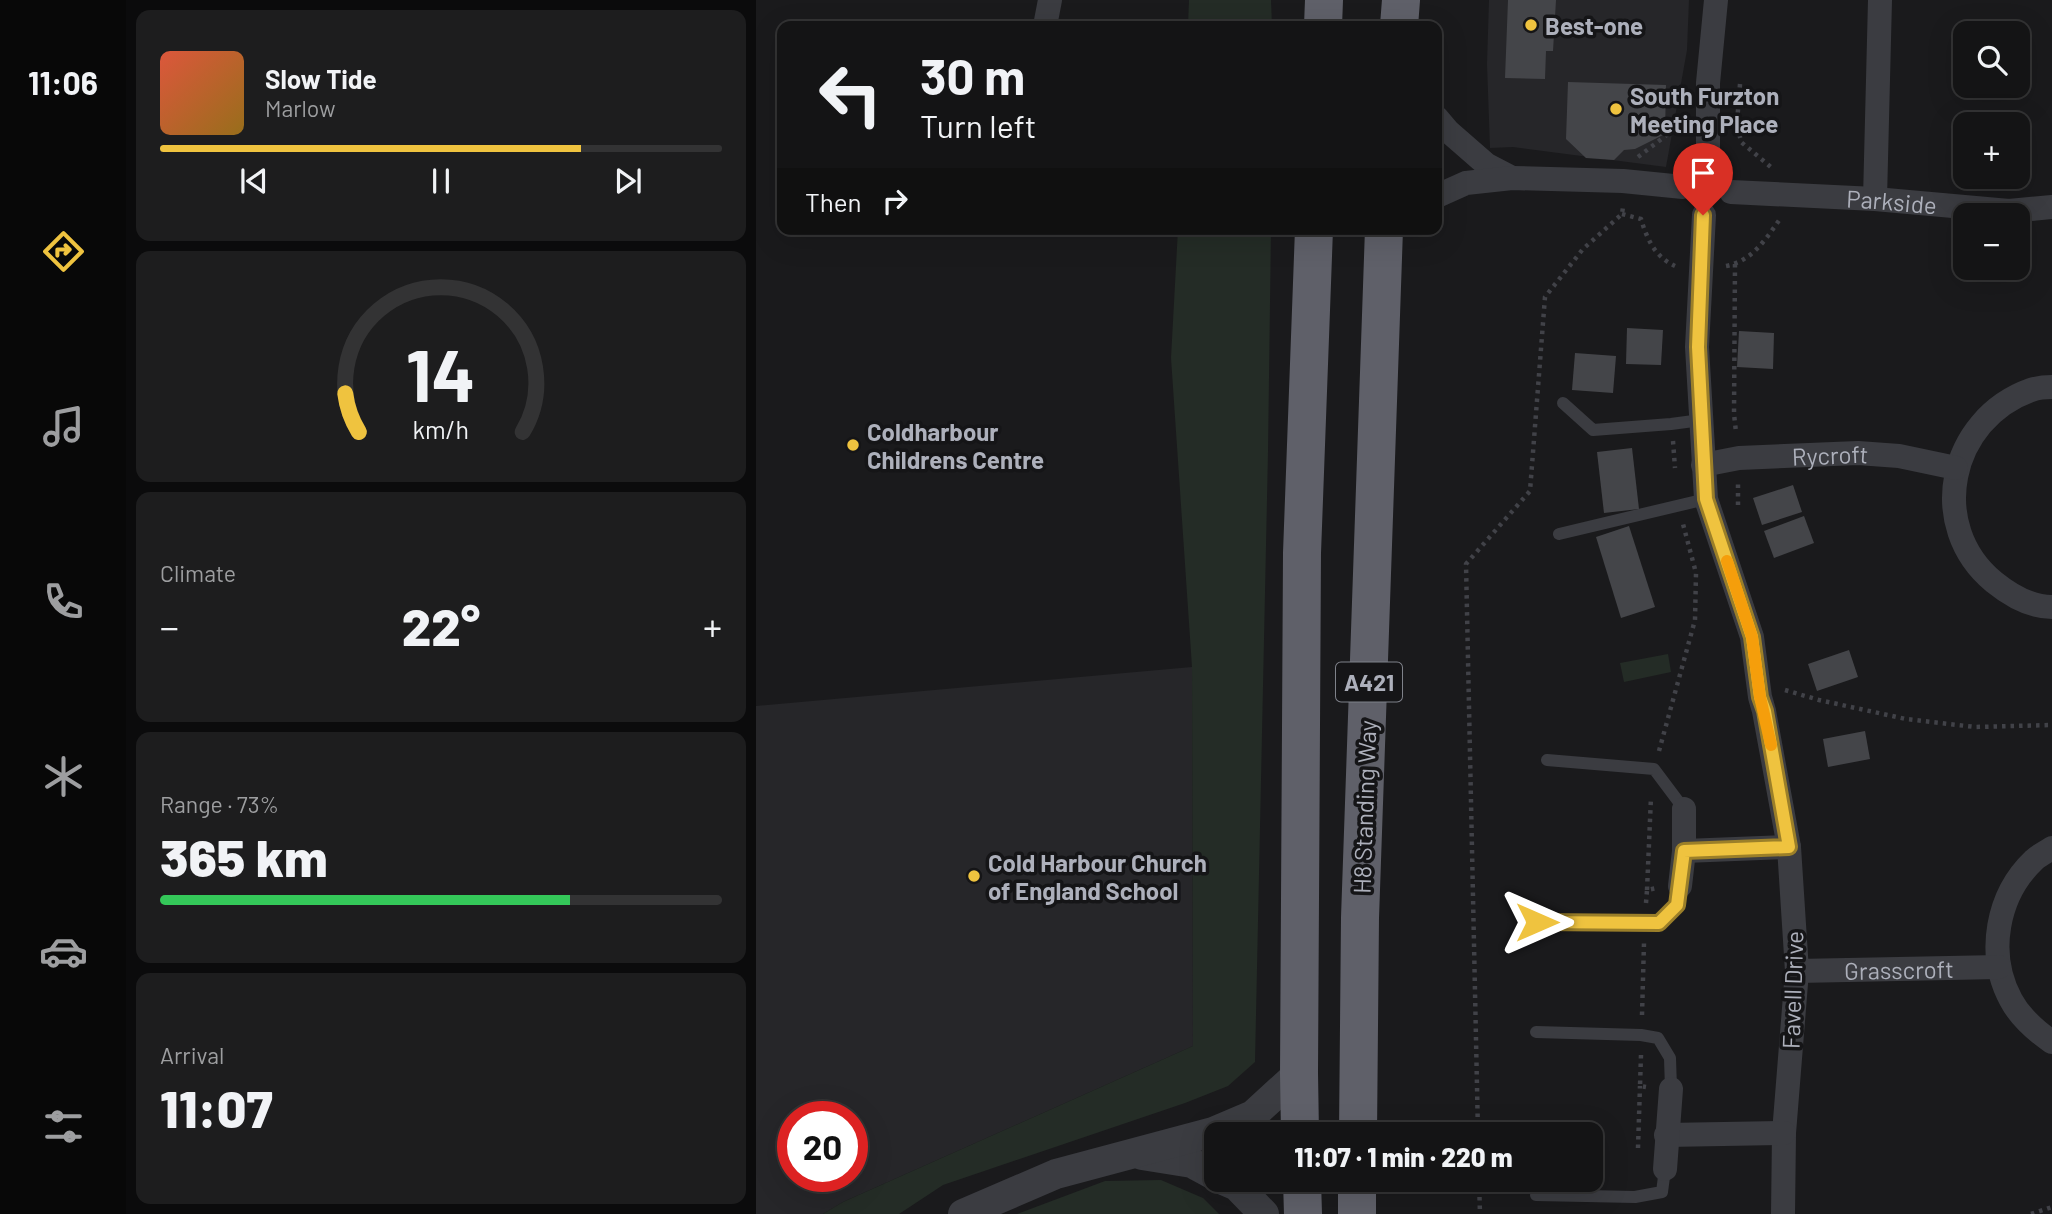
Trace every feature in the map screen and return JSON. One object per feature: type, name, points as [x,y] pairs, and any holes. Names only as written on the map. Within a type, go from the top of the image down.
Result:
[{"type":"highway","name":"A421","points":[[1300,1122],[1302,553],[1314,235]]},
{"type":"highway","name":"H8 Standing Way","points":[[1358,1122],[1360,918],[1387,235]]},
{"type":"highway","points":[[1302,1192],[1303,1214]]},
{"type":"highway","points":[[1357,1192],[1357,1214]]},
{"type":"street","points":[[1046,21],[1050,0]]},
{"type":"street","points":[[1708,167],[1708,83],[1716,0]]},
{"type":"street","points":[[1875,199],[1881,0]]},
{"type":"street","points":[[1442,124],[1487,165],[1512,178]]},
{"type":"street","points":[[1701,167],[1708,167],[1722,172],[1731,192],[1729,200],[1719,212],[1703,215],[1690,208],[1682,195],[1683,187],[1689,174],[1701,167]]},
{"type":"street","points":[[1442,194],[1465,183],[1512,178],[1623,181],[1683,187]]},
{"type":"street","name":"Parkside","points":[[1731,192],[1875,199],[2010,212],[2052,207]]},
{"type":"street","name":"Favell Drive","points":[[1703,215],[1698,347],[1706,499],[1752,637],[1760,697],[1765,711],[1789,847],[1797,971],[1784,1133],[1783,1214]]},
{"type":"street","points":[[2052,387],[2032,389],[1998,407],[1972,434],[1956,468],[1953,505],[1961,540],[1980,570],[2008,594],[2042,607],[2052,607]]},
{"type":"street","name":"Rycroft","points":[[1703,465],[1739,458],[1858,453],[1899,456],[1956,468]]},
{"type":"street","points":[[1680,886],[1684,851],[1684,809]]},
{"type":"street","points":[[1684,851],[1789,847]]},
{"type":"street","points":[[2052,848],[2035,859],[2010,890],[1998,928],[1998,967],[2011,1000],[2032,1028],[2052,1042]]},
{"type":"street","name":"Grasscroft","points":[[1797,971],[1998,967]]},
{"type":"street","points":[[963,1214],[1056,1174],[1213,1132],[1253,1115],[1299,1073]]},
{"type":"street","points":[[1665,1169],[1671,1088]]},
{"type":"street","points":[[1666,1135],[1784,1133]]},
{"type":"street","points":[[1131,1153],[1192,1163],[1204,1170]]},
{"type":"street","points":[[1243,1192],[1264,1214]]},
{"type":"lane","points":[[1563,403],[1593,430],[1701,420]]},
{"type":"lane","points":[[1559,534],[1706,499]]},
{"type":"lane","points":[[1547,760],[1654,769],[1684,809]]},
{"type":"lane","points":[[1537,922],[1659,923],[1677,905],[1680,886]]},
{"type":"lane","points":[[1536,1032],[1641,1035],[1658,1038],[1670,1058],[1671,1088]]},
{"type":"lane","points":[[1536,1195],[1635,1197],[1662,1192],[1665,1169]]},
{"type":"path","points":[[1740,84],[1737,123],[1741,142],[1777,172]]},
{"type":"path","points":[[1478,1122],[1466,564],[1530,491],[1545,298],[1583,249],[1622,214],[1624,167],[1681,126],[1681,115]]},
{"type":"path","points":[[1671,424],[1678,504],[1696,573],[1695,621],[1654,769],[1650,806],[1640,1086],[1671,1088]]},
{"type":"path","points":[[1785,691],[1906,719],[1975,727],[2052,725]]},
{"type":"path","points":[[1647,890],[1680,886]]},
{"type":"path","points":[[1479,1192],[1480,1214]]},
{"type":"path","points":[[2031,1214],[2052,1207]]},
{"type":"shaded area","points":[[1189,0],[1271,0],[1272,21],[1188,21]]},
{"type":"shaded area","points":[[1489,0],[1689,0],[1687,50],[1666,167],[1513,147],[1490,148],[1487,64]]},
{"type":"shaded area","points":[[1178,235],[1271,235],[1255,1062],[1228,1086],[943,1185],[899,1214],[823,1214],[843,1202],[1193,1046],[1192,667],[1171,358]]},
{"type":"shaded area","points":[[1668,654],[1671,672],[1624,682],[1620,663]]},
{"type":"shaded area","name":"Cold Harbour Church of England School","points":[[1192,667],[1193,1046],[868,1191],[868,1101],[777,1101],[777,1192],[865,1192],[823,1214],[756,1214],[756,706]]},
{"type":"shaded area","points":[[1161,1180],[1203,1198],[1219,1214],[1017,1214],[1105,1181]]},
{"type":"building","name":"Best-one","points":[[1508,0],[1556,0],[1553,51],[1546,51],[1545,79],[1505,78]]},
{"type":"building","name":"South Furzton Meeting Place","points":[[1568,82],[1666,85],[1665,134],[1635,149],[1624,150],[1614,160],[1586,158],[1566,139]]},
{"type":"building","points":[[1627,328],[1663,330],[1661,365],[1626,364]]},
{"type":"building","points":[[1739,331],[1774,333],[1773,369],[1737,367]]},
{"type":"building","points":[[1575,353],[1616,356],[1613,393],[1572,390]]},
{"type":"building","points":[[1632,448],[1639,509],[1604,513],[1597,452]]},
{"type":"building","points":[[1793,485],[1802,512],[1762,525],[1753,498]]},
{"type":"building","points":[[1804,516],[1814,543],[1774,558],[1764,531]]},
{"type":"building","points":[[1629,526],[1655,607],[1621,618],[1596,537]]},
{"type":"building","points":[[1849,650],[1858,677],[1817,691],[1808,664]]},
{"type":"building","points":[[1865,731],[1870,759],[1828,767],[1823,739]]},
{"type":"slow traffic","points":[[1727,561],[1752,637],[1760,697],[1771,745]]},
{"type":"place","name":"Best-one","points":[[1531,25]]},
{"type":"place","name":"South Furzton Meeting Place","points":[[1616,109]]},
{"type":"place","name":"Coldharbour Childrens Centre","points":[[853,445]]},
{"type":"place","name":"Cold Harbour Church of England School","points":[[974,876]]},
{"type":"route","points":[[1537,922],[1659,923],[1677,905],[1684,851],[1789,847],[1765,711],[1760,697],[1752,637],[1706,499],[1698,347],[1703,215]]}]
